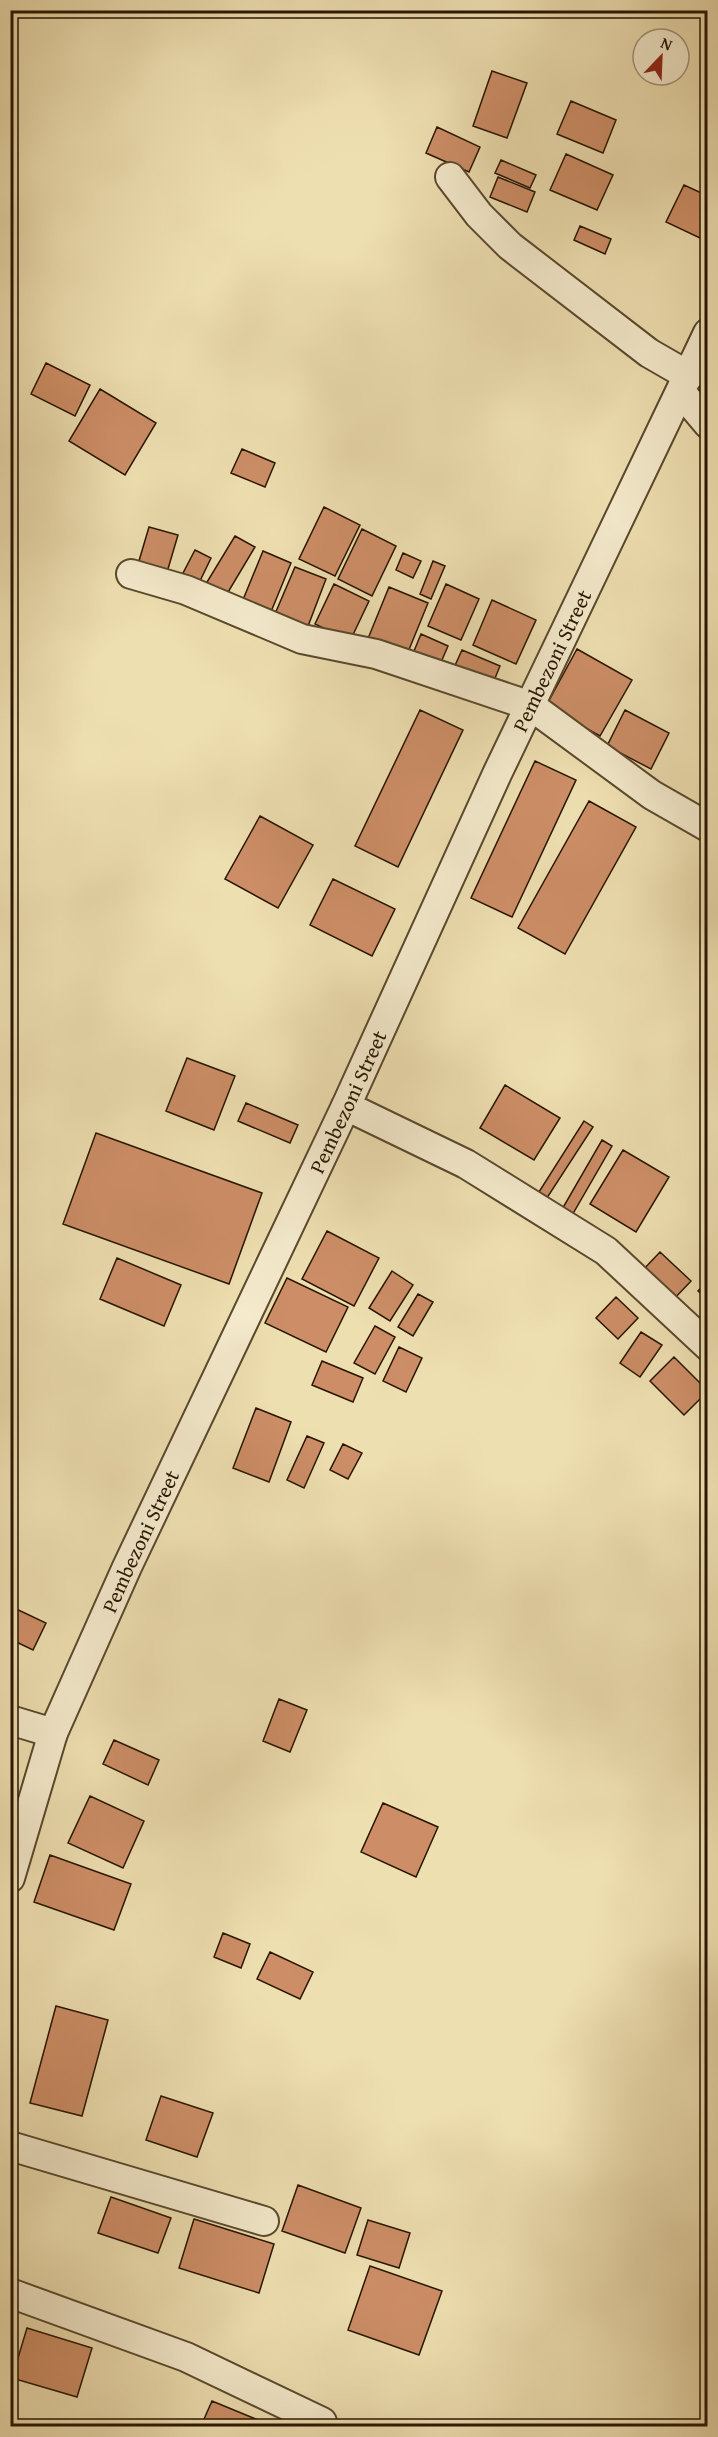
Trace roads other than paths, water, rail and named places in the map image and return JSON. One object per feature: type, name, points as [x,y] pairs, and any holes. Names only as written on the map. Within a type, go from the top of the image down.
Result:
[{"type":"street","points":[[450,177],[478,215],[510,246],[649,352],[685,384],[708,424]]},
{"type":"street","name":"Pembezoni Street","points":[[10,1878],[52,1733],[132,1556],[346,1106],[497,774],[708,333]]},
{"type":"street","points":[[131,574],[186,591],[303,639],[376,654],[531,706],[652,795],[708,827]]},
{"type":"street","points":[[346,1106],[465,1164],[606,1251],[708,1346]]},
{"type":"street","points":[[10,1720],[52,1733]]},
{"type":"street","points":[[10,2146],[264,2221]]},
{"type":"street","points":[[10,2293],[186,2357],[322,2422]]}]
